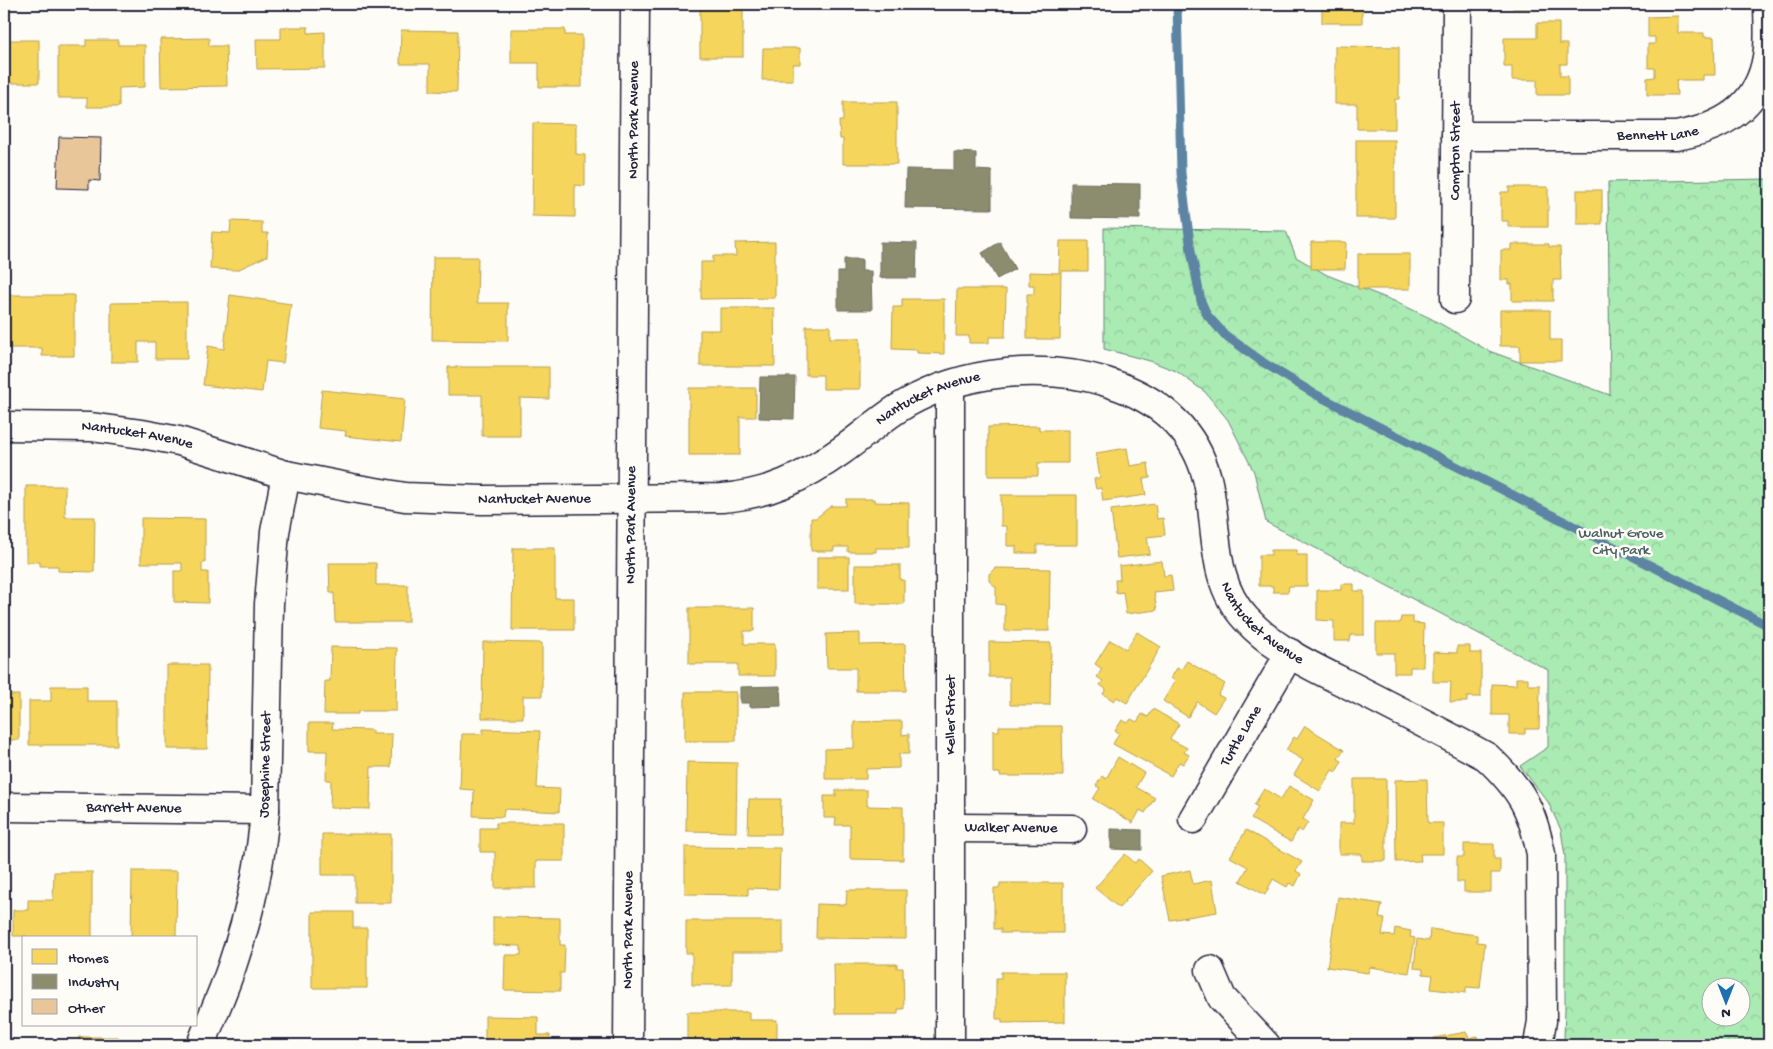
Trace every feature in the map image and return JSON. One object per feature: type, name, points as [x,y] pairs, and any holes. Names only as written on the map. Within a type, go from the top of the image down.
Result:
[{"type":"street","name":"North Park Avenue","points":[[628,1045],[635,4]]},
{"type":"street","name":"Compton Street","points":[[1455,299],[1457,4]]},
{"type":"street","name":"Bennett Lane","points":[[1456,136],[1676,136],[1714,126],[1744,106],[1755,92],[1763,77],[1768,56],[1768,4]]},
{"type":"street","name":"Nantucket Avenue","points":[[4,426],[91,427],[142,434],[180,442],[286,475],[405,496],[482,500],[722,498],[772,489],[795,479],[840,452],[896,410],[916,398],[950,385],[989,375],[1025,372],[1064,372],[1099,380],[1135,392],[1166,413],[1188,436],[1201,460],[1207,479],[1212,507],[1215,543],[1220,570],[1228,592],[1244,617],[1265,638],[1311,666],[1487,757],[1507,776],[1525,802],[1536,828],[1541,854],[1542,1021],[1538,1045]]},
{"type":"street","name":"Keller Street","points":[[950,385],[950,1045]]},
{"type":"street","name":"Josephine Street","points":[[201,1045],[232,965],[248,917],[262,844],[265,810],[269,604],[275,532],[286,475]]},
{"type":"street","name":"Turtle Lane","points":[[1193,819],[1290,653]]},
{"type":"street","name":"Barrett Avenue","points":[[4,807],[265,810]]},
{"type":"street","name":"Walker Avenue","points":[[951,828],[1072,830]]},
{"type":"street","points":[[1210,970],[1222,998],[1266,1045]]},
{"type":"green space","name":"Walnut Grove City Park","points":[[1769,179],[1769,1045],[1561,1045],[1564,1039],[1565,1008],[1565,856],[1561,830],[1548,802],[1520,766],[1548,747],[1548,670],[1266,522],[1254,472],[1228,420],[1205,392],[1176,371],[1150,361],[1104,349],[1104,228],[1286,231],[1296,257],[1327,275],[1394,301],[1430,318],[1489,351],[1610,395],[1608,182]]},
{"type":"building: Homes","points":[[700,4],[743,4],[743,57],[700,57]]},
{"type":"building: Homes","points":[[1322,4],[1362,4],[1362,23],[1322,23]]},
{"type":"building: Homes","points":[[1513,4],[1548,4],[1548,8],[1513,8]]},
{"type":"building: Homes","points":[[1678,16],[1678,33],[1704,33],[1704,37],[1714,37],[1715,75],[1703,75],[1703,80],[1676,80],[1677,95],[1647,95],[1647,78],[1655,77],[1655,68],[1648,68],[1648,44],[1655,44],[1655,37],[1648,37],[1648,17]]},
{"type":"building: Homes","points":[[1537,23],[1559,23],[1559,44],[1567,44],[1567,64],[1560,64],[1560,76],[1568,76],[1568,95],[1537,95],[1537,80],[1512,80],[1512,67],[1504,67],[1504,38],[1537,38]]},
{"type":"building: Homes","points":[[281,27],[308,27],[308,33],[325,32],[325,68],[257,69],[256,39],[281,39]]},
{"type":"building: Homes","points":[[511,29],[565,29],[565,35],[582,35],[582,87],[539,87],[539,63],[511,63]]},
{"type":"building: Homes","points":[[401,30],[458,31],[457,92],[430,91],[430,64],[400,64]]},
{"type":"building: Homes","points":[[209,38],[209,46],[226,46],[227,86],[161,87],[160,39]]},
{"type":"building: Homes","points":[[4,40],[39,40],[39,83],[10,83],[10,88],[4,89]]},
{"type":"building: Homes","points":[[86,40],[118,40],[118,45],[145,45],[145,87],[119,88],[119,107],[87,107],[87,98],[58,98],[58,46],[86,46]]},
{"type":"building: Homes","points":[[1335,46],[1399,47],[1399,99],[1395,99],[1395,129],[1357,129],[1357,104],[1335,104]]},
{"type":"building: Homes","points":[[763,48],[800,48],[800,64],[793,64],[793,80],[762,80]]},
{"type":"building: Homes","points":[[843,102],[897,102],[897,164],[843,164],[843,139],[840,139],[839,121],[843,121]]},
{"type":"building: Homes","points":[[533,123],[576,124],[576,154],[585,155],[585,186],[575,185],[575,217],[532,216]]},
{"type":"building: Homes","points":[[1356,140],[1395,140],[1395,218],[1356,218]]},
{"type":"building: Homes","points":[[1509,187],[1548,187],[1548,227],[1508,227],[1508,221],[1501,221],[1501,192],[1509,192]]},
{"type":"building: Homes","points":[[1577,190],[1602,190],[1602,224],[1577,224]]},
{"type":"building: Homes","points":[[231,221],[262,222],[262,233],[268,233],[267,256],[237,270],[210,269],[212,232],[230,233]]},
{"type":"building: Homes","points":[[1060,241],[1088,241],[1088,271],[1061,271],[1060,339],[1027,339],[1027,294],[1034,294],[1034,285],[1029,285],[1029,272],[1059,273]]},
{"type":"building: Homes","points":[[775,242],[775,298],[701,299],[701,262],[713,262],[713,256],[736,256],[735,243]]},
{"type":"building: Homes","points":[[1311,242],[1346,242],[1345,269],[1311,269]]},
{"type":"building: Homes","points":[[1511,244],[1549,244],[1549,247],[1560,247],[1561,280],[1553,280],[1553,301],[1512,301],[1512,284],[1509,284],[1509,280],[1501,280],[1501,250],[1511,250]]},
{"type":"building: Homes","points":[[1358,254],[1410,254],[1410,289],[1358,289]]},
{"type":"building: Homes","points":[[433,257],[478,257],[477,303],[508,303],[508,341],[432,340]]},
{"type":"building: Homes","points":[[957,289],[1006,289],[1005,337],[989,337],[989,343],[969,343],[969,336],[956,336]]},
{"type":"building: Homes","points":[[4,295],[74,295],[74,356],[42,356],[42,348],[4,348]]},
{"type":"building: Homes","points":[[230,295],[291,304],[283,363],[266,361],[262,392],[203,385],[208,346],[224,349]]},
{"type":"building: Homes","points":[[902,299],[944,299],[944,354],[917,353],[917,350],[892,349],[893,307],[902,307]]},
{"type":"building: Homes","points":[[187,302],[187,359],[155,359],[155,342],[138,342],[138,362],[111,362],[111,303]]},
{"type":"building: Homes","points":[[720,308],[774,308],[775,366],[700,366],[700,330],[720,330]]},
{"type":"building: Homes","points":[[1500,310],[1550,310],[1550,340],[1561,340],[1561,361],[1520,361],[1520,346],[1500,346]]},
{"type":"building: Homes","points":[[806,326],[830,326],[830,338],[860,338],[860,389],[823,389],[823,375],[806,375]]},
{"type":"building: Homes","points":[[448,367],[549,367],[549,399],[520,398],[520,436],[482,436],[482,395],[448,395]]},
{"type":"building: Homes","points":[[689,388],[756,388],[756,417],[740,417],[740,455],[689,455]]},
{"type":"building: Homes","points":[[322,390],[405,399],[401,442],[345,436],[346,431],[318,428]]},
{"type":"building: Homes","points":[[1039,426],[1039,430],[1068,430],[1068,463],[1038,463],[1038,476],[988,476],[988,427]]},
{"type":"building: Homes","points":[[1127,448],[1130,466],[1148,463],[1150,478],[1143,479],[1146,495],[1103,501],[1101,488],[1096,489],[1094,479],[1100,478],[1096,453]]},
{"type":"building: Homes","points":[[26,486],[65,486],[65,517],[95,517],[94,572],[58,571],[58,566],[40,566],[40,562],[26,562]]},
{"type":"building: Homes","points":[[1001,495],[1077,495],[1077,545],[1037,545],[1037,553],[1016,553],[1016,546],[1007,546],[1007,526],[1001,526]]},
{"type":"building: Homes","points":[[846,499],[874,499],[874,502],[909,503],[909,548],[876,548],[876,552],[848,552],[848,547],[834,547],[834,551],[811,551],[811,518],[816,518],[831,506],[846,506]]},
{"type":"building: Homes","points":[[1155,504],[1157,519],[1163,518],[1165,535],[1147,537],[1150,554],[1117,558],[1111,510]]},
{"type":"building: Homes","points":[[141,518],[205,519],[205,563],[202,563],[202,572],[208,572],[208,603],[174,602],[174,571],[182,571],[182,563],[141,563]]},
{"type":"building: Homes","points":[[513,548],[555,548],[555,598],[574,598],[574,630],[512,630]]},
{"type":"building: Homes","points":[[1271,550],[1297,550],[1297,555],[1307,555],[1307,586],[1289,586],[1288,592],[1273,592],[1273,586],[1259,586],[1259,555],[1271,555]]},
{"type":"building: Homes","points":[[817,557],[849,557],[849,589],[817,589]]},
{"type":"building: Homes","points":[[1162,561],[1164,576],[1171,575],[1173,591],[1154,593],[1157,610],[1126,614],[1123,592],[1116,593],[1115,580],[1120,580],[1119,566]]},
{"type":"building: Homes","points":[[329,563],[376,563],[376,585],[408,585],[408,622],[335,622],[334,593],[330,593]]},
{"type":"building: Homes","points":[[855,565],[900,565],[900,580],[904,580],[904,604],[855,604]]},
{"type":"building: Homes","points":[[995,568],[1050,569],[1049,631],[1005,631],[1005,605],[996,604],[996,587],[989,581],[989,574]]},
{"type":"building: Homes","points":[[1341,584],[1354,584],[1354,591],[1364,591],[1364,635],[1351,635],[1350,641],[1334,641],[1334,621],[1317,620],[1317,590],[1341,590]]},
{"type":"building: Homes","points":[[689,608],[754,608],[754,631],[744,631],[744,644],[775,644],[775,676],[738,676],[738,664],[689,664]]},
{"type":"building: Homes","points":[[1401,617],[1413,617],[1413,623],[1424,624],[1423,667],[1410,667],[1410,673],[1394,673],[1394,653],[1376,653],[1376,623],[1400,623]]},
{"type":"building: Homes","points":[[1137,632],[1161,647],[1127,703],[1117,697],[1114,701],[1103,694],[1106,689],[1100,685],[1103,681],[1097,677],[1102,669],[1095,664],[1110,640],[1126,649]]},
{"type":"building: Homes","points":[[860,633],[860,645],[905,644],[906,691],[856,691],[856,668],[827,668],[826,634]]},
{"type":"building: Homes","points":[[483,642],[542,643],[542,696],[523,696],[523,718],[482,718]]},
{"type":"building: Homes","points":[[989,642],[1051,643],[1050,705],[1010,705],[1010,677],[989,677]]},
{"type":"building: Homes","points":[[1457,646],[1470,646],[1470,653],[1481,653],[1481,697],[1467,697],[1467,702],[1450,702],[1451,682],[1433,682],[1433,652],[1457,653]]},
{"type":"building: Homes","points":[[331,647],[397,648],[396,711],[358,711],[358,714],[324,714],[325,681],[330,681]]},
{"type":"building: Homes","points":[[1187,661],[1225,684],[1218,695],[1224,698],[1214,713],[1197,702],[1188,717],[1163,701],[1175,681],[1171,678],[1177,668],[1181,670]]},
{"type":"building: Homes","points":[[167,665],[208,665],[207,749],[167,749]]},
{"type":"building: Homes","points":[[1516,678],[1528,678],[1528,685],[1540,685],[1539,729],[1525,729],[1525,734],[1509,734],[1509,715],[1492,715],[1492,684],[1516,685]]},
{"type":"building: Homes","points":[[51,686],[87,686],[87,701],[117,701],[117,745],[29,745],[29,701],[51,701]]},
{"type":"building: Homes","points":[[685,692],[736,692],[736,741],[685,741]]},
{"type":"building: Homes","points":[[4,695],[19,695],[19,740],[4,740]]},
{"type":"building: Homes","points":[[1153,709],[1179,724],[1170,739],[1187,748],[1184,752],[1189,755],[1183,764],[1179,762],[1171,776],[1113,744],[1119,733],[1115,731],[1122,720],[1128,723],[1131,719],[1137,722],[1142,714],[1148,717]]},
{"type":"building: Homes","points":[[902,721],[902,735],[909,734],[909,754],[899,754],[899,768],[866,769],[866,779],[825,779],[825,749],[854,748],[854,722]]},
{"type":"building: Homes","points":[[309,723],[333,723],[332,729],[372,730],[372,734],[392,734],[391,767],[371,767],[370,809],[330,808],[331,780],[326,780],[327,751],[309,751]]},
{"type":"building: Homes","points":[[999,726],[1062,726],[1063,776],[1000,776],[1000,773],[993,773],[993,731],[999,731]]},
{"type":"building: Homes","points":[[1305,726],[1344,750],[1338,759],[1342,761],[1336,772],[1332,770],[1320,791],[1294,775],[1303,760],[1286,750],[1294,737],[1297,739]]},
{"type":"building: Homes","points":[[483,729],[540,731],[537,788],[560,789],[559,812],[504,809],[503,817],[473,816],[474,790],[460,789],[462,734],[483,734]]},
{"type":"building: Homes","points":[[1118,757],[1144,773],[1136,787],[1155,798],[1145,813],[1140,810],[1133,823],[1093,799],[1100,788],[1096,786],[1102,776],[1106,779]]},
{"type":"building: Homes","points":[[687,762],[737,763],[736,832],[686,831]]},
{"type":"building: Homes","points":[[1354,779],[1386,779],[1386,861],[1362,861],[1362,854],[1339,854],[1339,823],[1354,823]]},
{"type":"building: Homes","points":[[1427,779],[1428,823],[1443,823],[1443,854],[1420,854],[1421,861],[1396,862],[1395,780]]},
{"type":"building: Homes","points":[[1289,786],[1314,800],[1303,819],[1308,822],[1302,832],[1298,829],[1291,842],[1251,819],[1258,807],[1254,805],[1264,789],[1281,799]]},
{"type":"building: Homes","points":[[836,790],[867,790],[867,806],[903,807],[903,860],[850,859],[850,825],[835,825],[836,818],[824,818],[824,796],[836,796]]},
{"type":"building: Homes","points":[[749,799],[781,799],[780,834],[748,834]]},
{"type":"building: Homes","points":[[496,823],[564,823],[564,861],[536,861],[536,888],[495,888],[495,852],[480,852],[480,828],[496,828]]},
{"type":"building: Homes","points":[[1246,830],[1302,862],[1296,871],[1301,874],[1295,886],[1289,883],[1287,887],[1273,879],[1265,895],[1240,881],[1248,867],[1230,857]]},
{"type":"building: Homes","points":[[322,834],[391,834],[391,903],[355,903],[355,875],[322,875]]},
{"type":"building: Homes","points":[[1464,844],[1494,844],[1494,859],[1500,859],[1500,873],[1491,873],[1491,892],[1464,892],[1464,882],[1457,882],[1457,857],[1464,857]]},
{"type":"building: Homes","points":[[685,847],[780,848],[779,889],[748,888],[748,895],[685,894]]},
{"type":"building: Homes","points":[[1125,854],[1135,863],[1139,859],[1152,871],[1119,908],[1095,888]]},
{"type":"building: Homes","points":[[1190,870],[1193,884],[1212,880],[1217,912],[1170,920],[1161,876]]},
{"type":"building: Homes","points":[[132,871],[177,871],[176,936],[131,936]]},
{"type":"building: Homes","points":[[54,872],[92,872],[92,936],[13,936],[13,910],[28,910],[28,900],[53,900]]},
{"type":"building: Homes","points":[[4,875],[8,875],[7,913],[4,913]]},
{"type":"building: Homes","points":[[1000,883],[1063,883],[1063,933],[1001,933],[1001,929],[994,929],[994,888],[1000,888]]},
{"type":"building: Homes","points":[[847,890],[906,890],[906,939],[816,938],[817,904],[846,905]]},
{"type":"building: Homes","points":[[1338,897],[1382,904],[1379,918],[1385,919],[1382,935],[1394,936],[1395,928],[1411,931],[1410,937],[1415,938],[1409,973],[1370,967],[1368,973],[1327,967]]},
{"type":"building: Homes","points":[[312,912],[353,912],[353,928],[367,928],[367,988],[312,988]]},
{"type":"building: Homes","points":[[493,917],[560,918],[560,945],[565,945],[564,973],[560,973],[560,991],[504,990],[505,955],[521,955],[521,946],[493,945]]},
{"type":"building: Homes","points":[[686,921],[783,921],[783,952],[732,952],[732,985],[692,985],[692,953],[686,953]]},
{"type":"building: Homes","points":[[1430,929],[1477,935],[1477,942],[1485,943],[1480,988],[1466,987],[1466,993],[1431,989],[1433,975],[1423,974],[1423,969],[1414,968],[1417,939],[1429,941]]},
{"type":"building: Homes","points":[[834,964],[897,964],[897,968],[903,968],[904,1009],[898,1009],[898,1014],[835,1014]]},
{"type":"building: Homes","points":[[1001,972],[1065,972],[1065,1022],[1002,1023],[1002,1019],[996,1019],[996,978],[1001,978]]},
{"type":"building: Homes","points":[[687,1012],[749,1012],[749,1020],[777,1020],[777,1045],[687,1045]]},
{"type":"building: Homes","points":[[485,1016],[538,1017],[538,1035],[550,1035],[550,1045],[485,1045]]},
{"type":"building: Homes","points":[[1466,1032],[1469,1038],[1477,1036],[1478,1045],[1435,1045],[1434,1038]]},
{"type":"building: Homes","points":[[79,1037],[118,1037],[118,1045],[79,1045]]},
{"type":"building: Industry","points":[[954,152],[976,153],[976,170],[992,171],[992,209],[905,208],[906,169],[954,170]]},
{"type":"building: Industry","points":[[1071,183],[1140,184],[1140,219],[1071,218]]},
{"type":"building: Industry","points":[[880,242],[917,243],[916,278],[880,278]]},
{"type":"building: Industry","points":[[1000,242],[1015,269],[997,279],[982,253]]},
{"type":"building: Industry","points":[[844,259],[862,259],[862,271],[871,271],[872,310],[838,310],[838,272],[844,272]]},
{"type":"building: Industry","points":[[760,377],[795,377],[794,419],[759,418]]},
{"type":"building: Industry","points":[[780,686],[781,706],[750,707],[750,703],[740,703],[740,687]]},
{"type":"building: Industry","points":[[1111,829],[1142,830],[1142,850],[1111,849]]},
{"type":"building: Other","points":[[59,137],[101,138],[100,181],[89,180],[89,189],[57,188]]},
{"type":"waterway","points":[[1177,4],[1181,173],[1191,251],[1201,301],[1207,315],[1225,335],[1264,363],[1313,393],[1769,626]]}]
